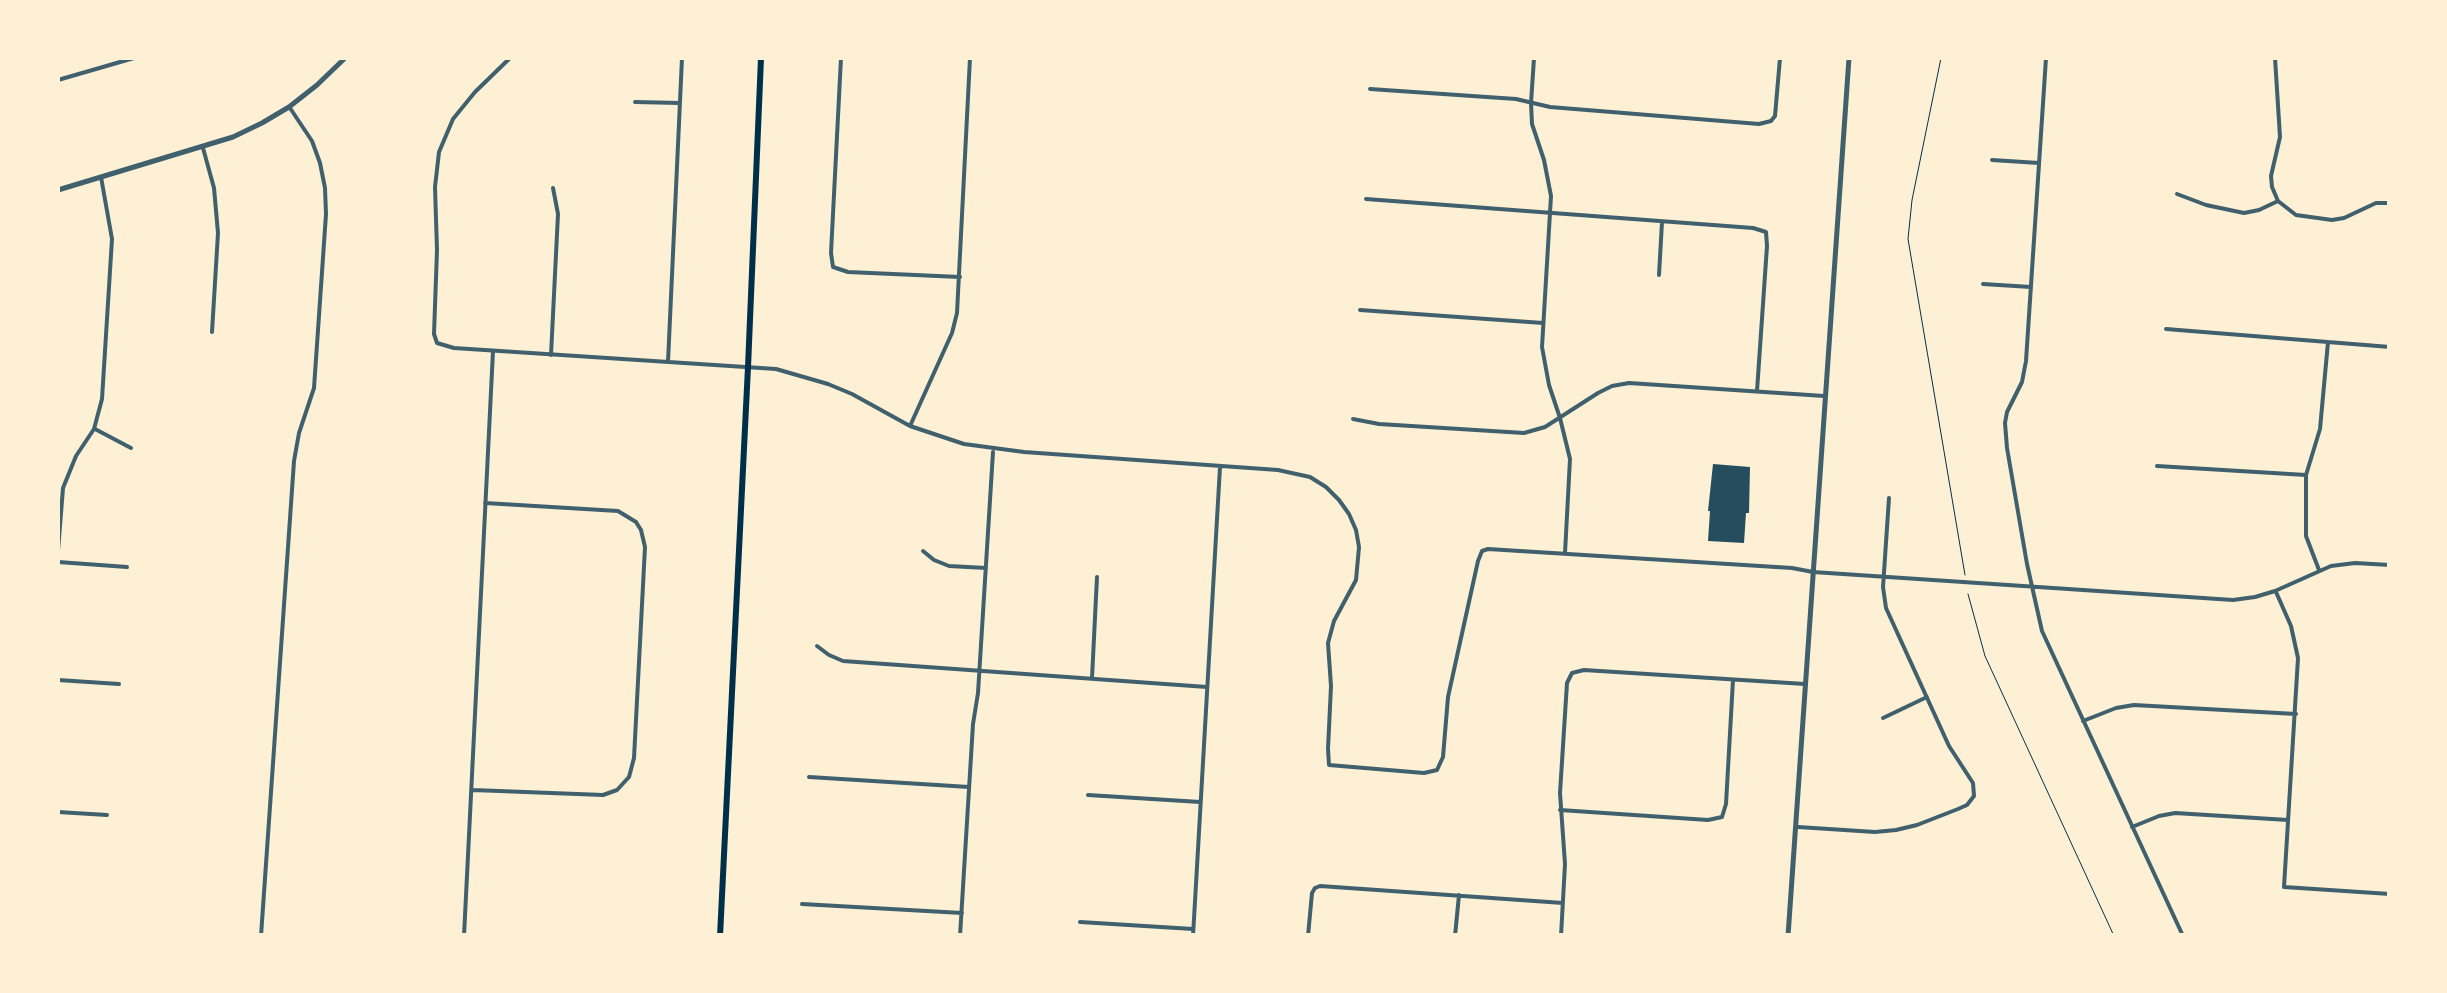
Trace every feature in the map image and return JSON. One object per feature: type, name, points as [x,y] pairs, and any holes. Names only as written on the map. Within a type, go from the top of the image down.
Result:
[{"type":"main road","points":[[720,936],[761,58]]},
{"type":"street","points":[[58,80],[134,58]]},
{"type":"street","points":[[58,190],[203,148],[248,130],[289,107],[342,58]]},
{"type":"street","points":[[510,58],[453,119],[439,152],[435,186],[437,343],[447,348],[493,352],[776,370],[852,394],[936,437],[993,449],[1278,470],[1310,478],[1326,487],[1349,514],[1356,530],[1359,564],[1356,580],[1334,620],[1328,643],[1329,765],[1424,773],[1438,770],[1443,758],[1448,697],[1479,556],[1494,548],[2233,600],[2275,591],[2319,570],[2356,562],[2390,565]]},
{"type":"street","points":[[668,362],[682,58]]},
{"type":"street","points":[[840,58],[833,267],[848,272],[960,276]]},
{"type":"street","points":[[910,426],[958,313],[970,58]]},
{"type":"street","points":[[1534,58],[1532,124],[1549,178],[1544,366],[1570,459],[1566,553]]},
{"type":"street","points":[[1370,89],[1516,100],[1550,108],[1765,123],[1775,116],[1780,58]]},
{"type":"street","points":[[1788,936],[1849,58]]},
{"type":"street","points":[[2046,58],[2024,372],[2008,412],[2005,436],[2042,630],[2183,936]]},
{"type":"street","points":[[2275,58],[2280,137],[2271,176],[2278,201],[2296,215],[2332,220],[2376,203],[2390,203]]},
{"type":"street","points":[[635,102],[680,103]]},
{"type":"street","points":[[261,936],[294,461],[314,388],[326,214],[326,188],[320,164],[312,141],[289,107]]},
{"type":"street","points":[[203,148],[214,188],[218,233],[212,332]]},
{"type":"street","points":[[1992,160],[2039,163]]},
{"type":"street","points":[[58,551],[63,488],[76,456],[94,428],[102,398],[112,262],[101,177]]},
{"type":"street","points":[[551,355],[558,214],[553,188]]},
{"type":"street","points":[[2177,194],[2229,211],[2259,210],[2278,201]]},
{"type":"street","points":[[1366,200],[1766,232],[1757,391]]},
{"type":"street","points":[[1659,276],[1662,222]]},
{"type":"street","points":[[1983,284],[2031,287]]},
{"type":"street","points":[[1360,310],[1543,323]]},
{"type":"street","points":[[2166,328],[2390,347]]},
{"type":"street","points":[[2319,570],[2306,536],[2306,475],[2320,428],[2328,342]]},
{"type":"street","points":[[464,936],[493,352]]},
{"type":"street","points":[[1353,419],[1524,433],[1546,427],[1612,386],[1824,396]]},
{"type":"street","points":[[94,428],[131,448]]},
{"type":"street","points":[[960,936],[993,449]]},
{"type":"street","points":[[1080,922],[1193,932],[1220,466]]},
{"type":"street","points":[[2158,466],[2306,475]]},
{"type":"street","points":[[1795,827],[1896,830],[1967,805],[1974,796],[1974,783],[1949,746],[1886,608],[1883,594],[1889,498]]},
{"type":"street","points":[[471,790],[596,796],[617,790],[630,777],[634,758],[644,548],[641,530],[629,516],[606,508],[486,503]]},
{"type":"street","points":[[923,550],[948,566],[986,568]]},
{"type":"street","points":[[58,562],[127,567]]},
{"type":"street","points":[[1092,678],[1098,578]]},
{"type":"street","points":[[2275,591],[2296,642],[2298,658],[2284,887],[2390,894]]},
{"type":"street","points":[[817,646],[843,661],[1207,687]]},
{"type":"street","points":[[1561,936],[1565,864],[1560,810],[1568,683],[1572,672],[1805,684]]},
{"type":"street","points":[[1560,810],[1708,820],[1722,817],[1733,679]]},
{"type":"street","points":[[58,680],[119,684]]},
{"type":"street","points":[[1884,718],[1927,696]]},
{"type":"street","points":[[2083,721],[2134,705],[2296,714]]},
{"type":"street","points":[[809,777],[969,787]]},
{"type":"street","points":[[1088,795],[1200,802]]},
{"type":"street","points":[[58,812],[107,815]]},
{"type":"street","points":[[2132,827],[2175,813],[2288,820]]},
{"type":"street","points":[[1308,936],[1312,893],[1320,886],[1564,903]]},
{"type":"street","points":[[1455,936],[1459,895]]},
{"type":"street","points":[[802,904],[962,913]]},
{"type":"path","points":[[1941,58],[1912,200],[1908,239],[1965,582]]},
{"type":"path","points":[[1968,594],[1988,664],[2114,936]]},
{"type":"building","points":[[1713,464],[1750,467],[1744,543],[1708,541]]}]
